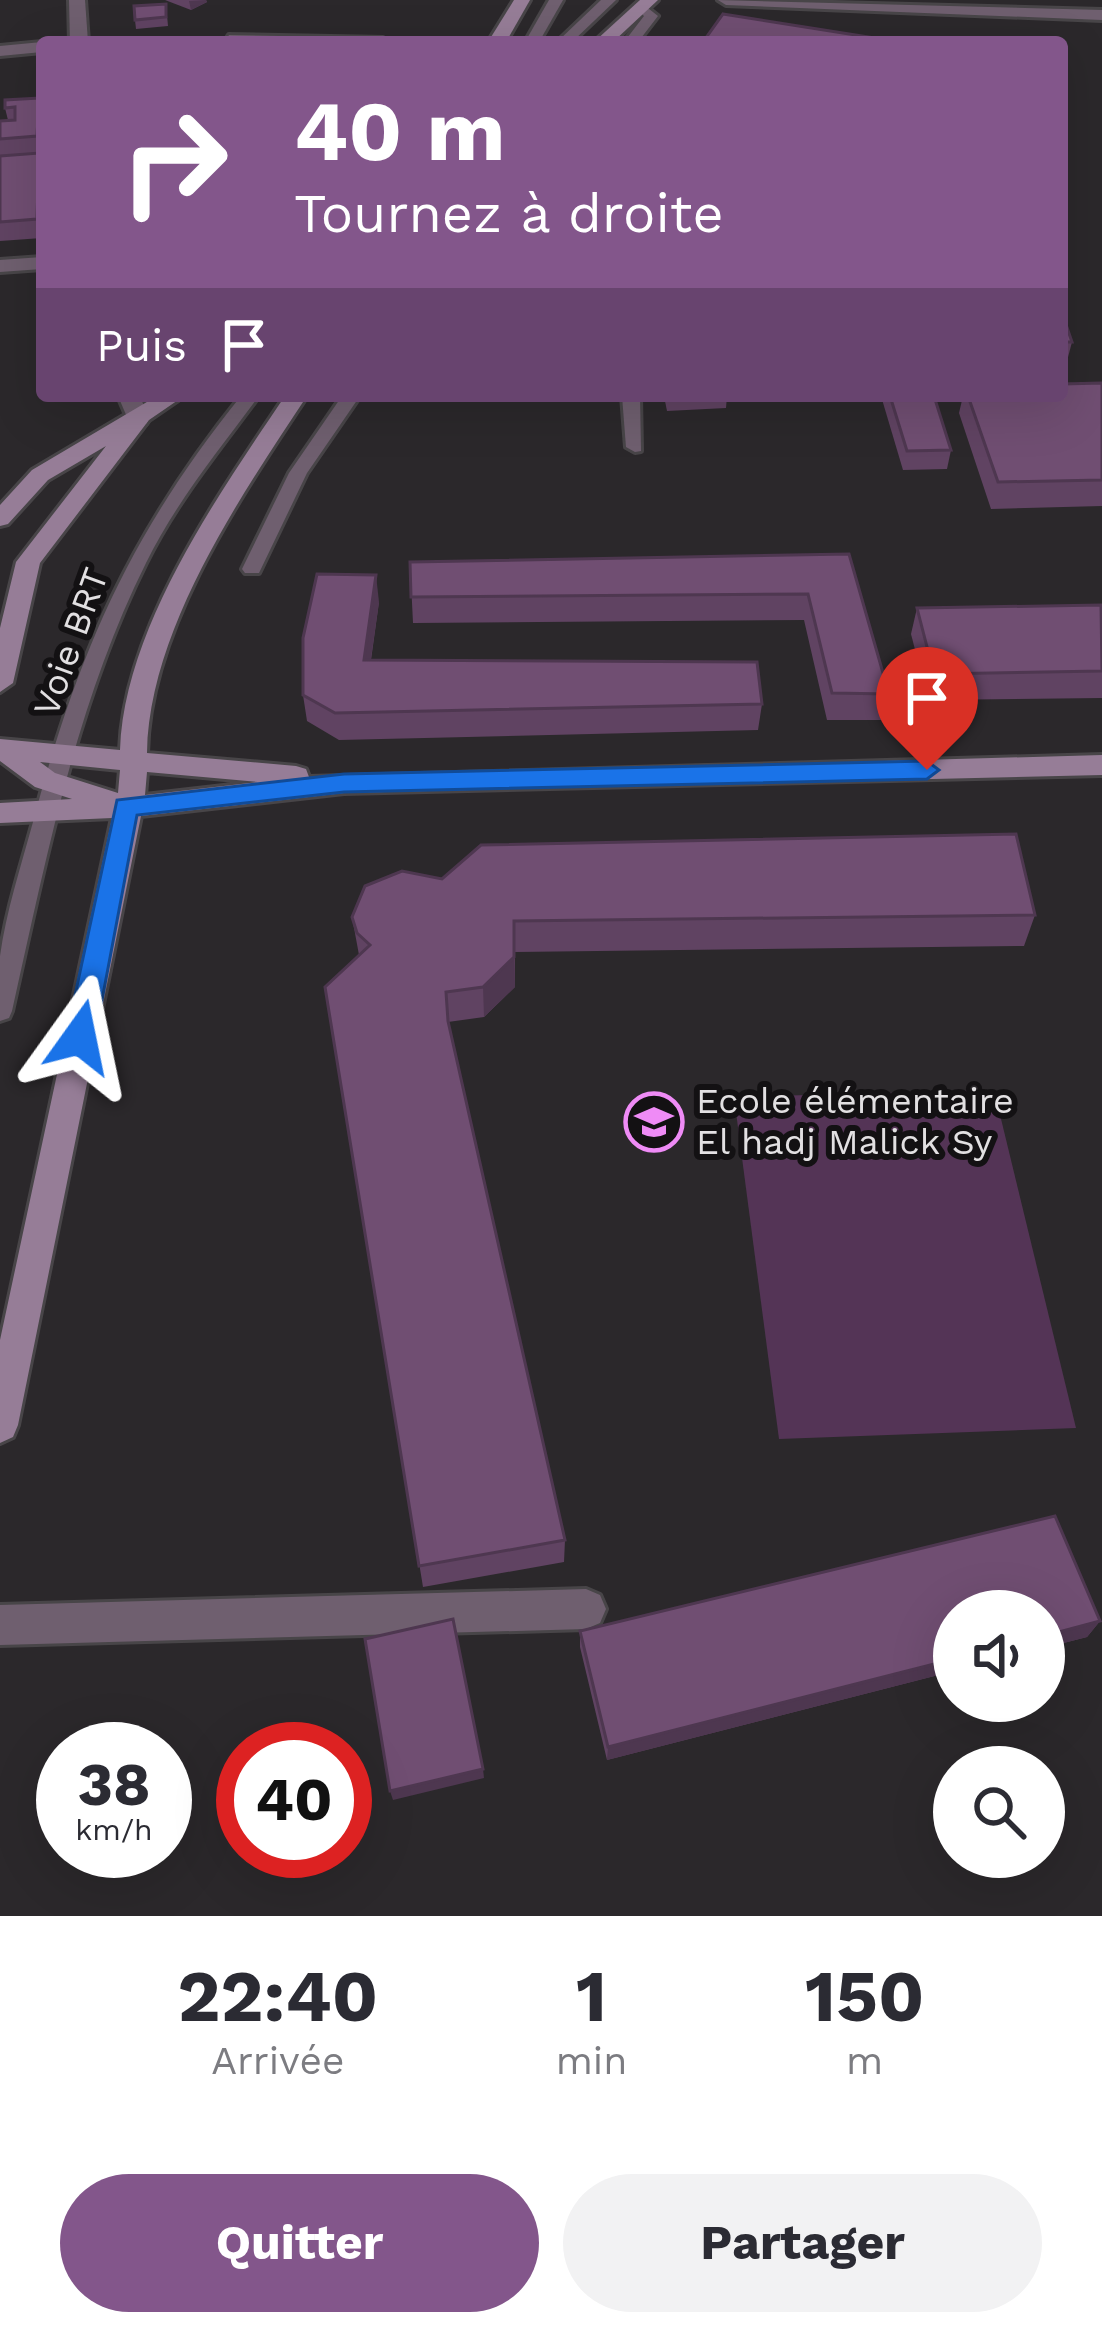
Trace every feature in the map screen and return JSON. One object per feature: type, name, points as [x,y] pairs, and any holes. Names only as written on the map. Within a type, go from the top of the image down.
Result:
[{"type":"street","points":[[77,0],[80,36]]},
{"type":"street","points":[[501,36],[522,0]]},
{"type":"street","points":[[726,0],[1102,15]]},
{"type":"street","points":[[610,36],[647,4]]},
{"type":"street","points":[[0,51],[36,48]]},
{"type":"street","points":[[0,266],[36,263]]},
{"type":"street","points":[[0,1425],[133,786],[130,759],[142,695],[187,572],[292,402]]},
{"type":"street","points":[[0,519],[40,475],[134,407]]},
{"type":"street","points":[[0,682],[28,562],[134,407]]},
{"type":"street","points":[[0,735],[1,749],[53,797]]},
{"type":"street","points":[[1,749],[344,783]]},
{"type":"street","points":[[0,813],[53,797],[126,807],[344,783],[1102,765]]},
{"type":"street","points":[[0,1625],[586,1609]]},
{"type":"lane","points":[[535,36],[556,0]]},
{"type":"lane","points":[[570,36],[609,0]]},
{"type":"lane","points":[[636,36],[651,16],[647,4]]},
{"type":"lane","points":[[0,159],[36,159]]},
{"type":"lane","name":"Voie BRT","points":[[0,1011],[53,797],[96,652],[136,563],[191,473],[245,402]]},
{"type":"lane","points":[[253,569],[298,473],[346,402]]},
{"type":"lane","points":[[631,402],[635,447]]},
{"type":"shaded area","points":[[994,1090],[1076,1428],[779,1439],[734,1097]]},
{"type":"building","points":[[166,4],[166,17],[135,20],[134,6]]},
{"type":"building","points":[[723,14],[862,36],[707,36]]},
{"type":"building","points":[[36,98],[36,136],[0,139],[0,121],[15,120],[15,107],[5,108],[5,100]]},
{"type":"building","points":[[36,153],[36,219],[0,222],[0,156]]},
{"type":"building","points":[[1102,383],[1102,480],[998,482],[970,402],[1068,402],[1068,384]]},
{"type":"building","points":[[892,402],[936,402],[951,450],[907,451]]},
{"type":"building","points":[[849,554],[889,694],[832,693],[808,594],[411,597],[410,562]]},
{"type":"building","points":[[317,574],[376,575],[364,660],[757,662],[762,704],[335,713],[303,695],[303,638]]},
{"type":"building","points":[[1101,605],[1102,671],[934,674],[917,608]]},
{"type":"building","points":[[1016,834],[1035,915],[514,921],[514,957],[483,987],[446,992],[448,1021],[565,1540],[419,1566],[325,987],[370,945],[357,933],[352,917],[365,886],[402,871],[442,879],[481,845]]},
{"type":"building","points":[[1055,1516],[1100,1621],[1065,1630],[1065,1590],[933,1590],[933,1664],[608,1747],[580,1631]]},
{"type":"building","points":[[453,1619],[483,1769],[390,1791],[365,1639]]},
{"type":"place","name":"Ecole élémentaire El hadj Malick Sy","points":[[654,1122]]},
{"type":"route","points":[[80,1037],[126,807],[344,783],[927,770]]}]
